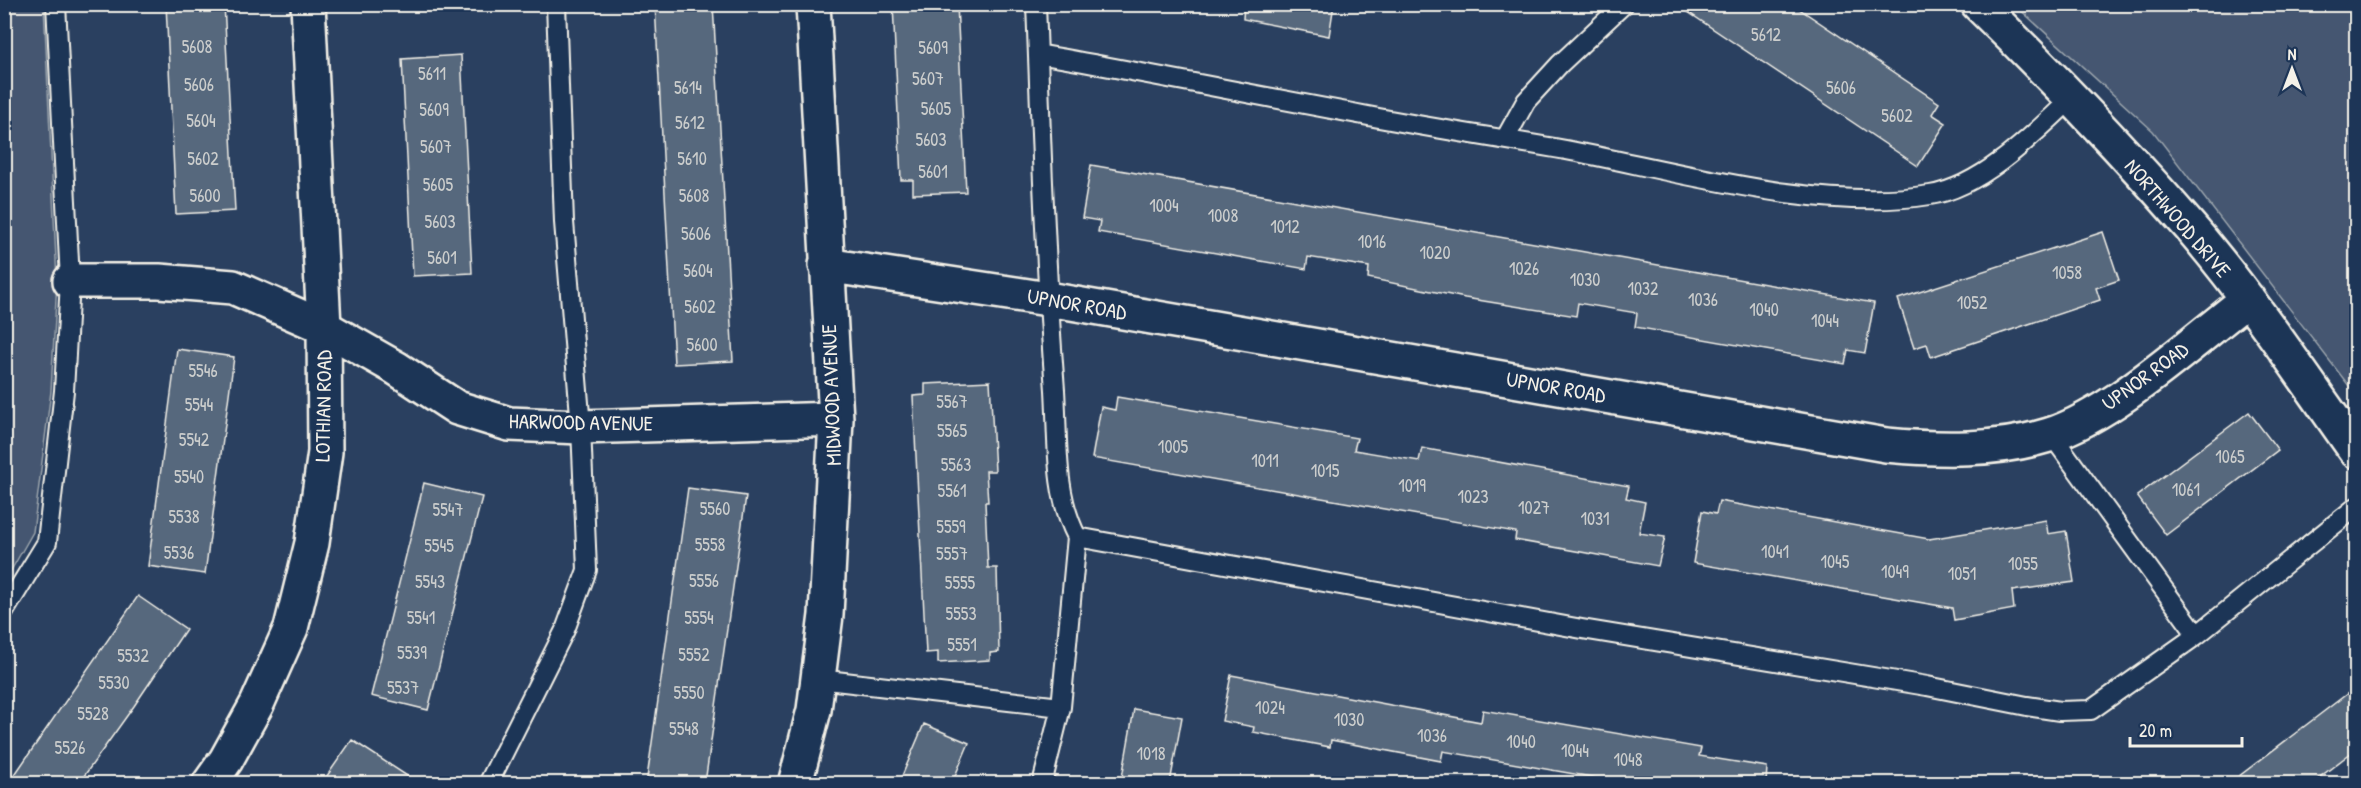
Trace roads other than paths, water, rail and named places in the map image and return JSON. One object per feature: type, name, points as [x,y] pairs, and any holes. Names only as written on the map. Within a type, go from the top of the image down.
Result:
[{"type":"street","name":"LOTHIAN ROAD","points":[[209,783],[226,760],[257,704],[291,628],[312,543],[325,452],[324,327],[308,4]]},
{"type":"street","name":"MIDWOOD AVENUE","points":[[795,783],[814,710],[826,615],[836,419],[825,265],[813,4]]},
{"type":"street","name":"NORTHWOOD DRIVE","points":[[1978,4],[2072,98],[2191,229],[2248,299],[2356,451]]},
{"type":"street","name":"UPNOR ROAD","points":[[825,265],[1048,299],[1886,445],[1933,449],[1997,447],[2050,434],[2111,404],[2248,299]]},
{"type":"street","name":"HARWOOD AVENUE","points":[[70,281],[159,281],[233,287],[324,327],[396,368],[457,408],[509,424],[581,427],[836,419]]},
{"type":"lane","points":[[4,612],[47,542],[64,391],[70,281],[56,4]]},
{"type":"lane","points":[[488,783],[565,630],[587,570],[581,427],[564,222],[556,4]]},
{"type":"lane","points":[[1036,4],[1048,299],[1061,476],[1066,516],[1077,537],[1061,707],[1042,783]]},
{"type":"lane","points":[[1504,139],[1526,101],[1560,64],[1624,4]]},
{"type":"lane","points":[[1038,54],[1366,116],[1504,139],[1756,188],[1877,200],[1934,195],[1971,180],[2017,150],[2072,98]]},
{"type":"lane","points":[[2050,434],[2197,635]]},
{"type":"lane","points":[[1077,537],[1582,629],[2060,711],[2091,710],[2197,635],[2356,507]]},
{"type":"lane","points":[[818,679],[1061,707]]}]
